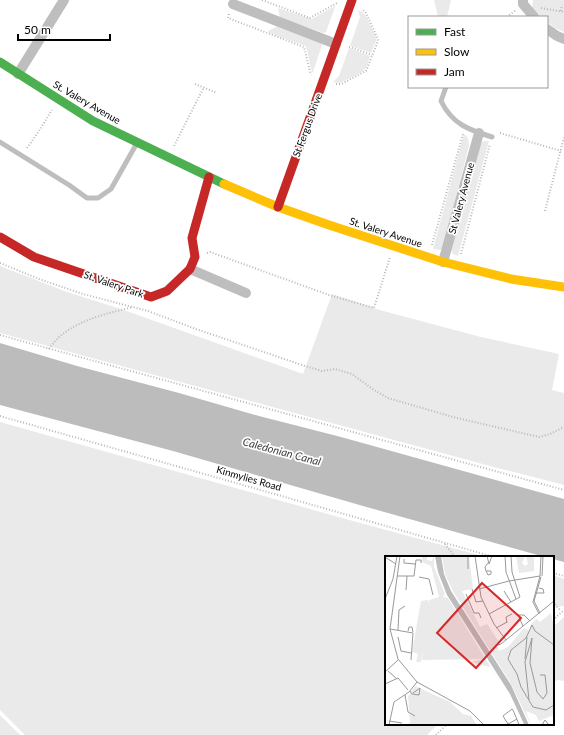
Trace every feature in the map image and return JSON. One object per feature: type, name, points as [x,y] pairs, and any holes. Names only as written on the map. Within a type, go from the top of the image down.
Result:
[{"type":"street","points":[[18,74],[64,0]]},
{"type":"street","points":[[523,0],[523,4],[533,16]]},
{"type":"street","name":"St Fergus Drive","points":[[278,207],[351,2]]},
{"type":"street","points":[[233,4],[336,44]]},
{"type":"street","points":[[548,29],[557,36],[564,38]]},
{"type":"street","name":"St. Valery Avenue","points":[[0,62],[94,121],[208,177],[278,207],[394,247],[443,262],[512,279],[564,286]]},
{"type":"street","name":"St Valery Avenue","points":[[443,262],[479,133]]},
{"type":"street","points":[[208,177],[192,238],[195,257],[190,269],[246,293]]},
{"type":"street","name":"St. Valery Park","points":[[0,237],[34,256],[151,297],[167,291],[190,269]]},
{"type":"lane","points":[[446,88],[441,101],[445,110],[464,127],[492,137]]},
{"type":"lane","points":[[0,142],[87,198],[98,198],[111,189],[137,142]]},
{"type":"path","points":[[233,4],[228,18],[304,46],[311,75],[323,81],[336,85],[341,84],[364,73],[368,69],[378,41],[377,37],[364,11],[351,2],[338,2],[310,18],[262,0]]},
{"type":"path","points":[[561,11],[562,5]]},
{"type":"path","points":[[539,8],[564,12]]},
{"type":"path","points":[[348,46],[372,55]]},
{"type":"path","points":[[195,84],[217,92]]},
{"type":"path","points":[[168,157],[204,87]]},
{"type":"path","points":[[22,156],[59,99]]},
{"type":"path","points":[[429,258],[464,127]]},
{"type":"path","points":[[500,133],[561,151]]},
{"type":"path","points":[[546,211],[564,137]]},
{"type":"path","points":[[195,257],[210,252],[329,295],[374,308],[394,247]]},
{"type":"path","points":[[0,263],[39,279],[83,294],[135,307],[305,366],[322,371],[335,369],[352,374],[388,398],[453,417],[539,437],[550,434],[564,427]]},
{"type":"path","points":[[49,348],[54,341],[73,327],[102,315],[135,307]]},
{"type":"path","points":[[0,335],[564,490]]},
{"type":"path","name":"Kinmylies Road","points":[[0,416],[250,486],[490,556]]},
{"type":"path","points":[[445,544],[454,556]]},
{"type":"path","points":[[554,573],[564,576]]},
{"type":"path","points":[[554,603],[563,611],[554,619]]},
{"type":"path","points":[[436,735],[446,725]]},
{"type":"shaded area","points":[[434,0],[451,0],[447,16],[438,16]]},
{"type":"shaded area","points":[[533,0],[564,0],[564,32],[548,23],[548,16],[540,16],[532,8]]},
{"type":"shaded area","points":[[335,6],[326,32],[324,33],[280,18],[278,8],[312,19]]},
{"type":"shaded area","points":[[358,10],[366,16],[376,37],[371,53],[350,46],[360,17]]},
{"type":"shaded area","points":[[278,26],[320,42],[322,45],[313,72],[306,46],[269,33],[268,31]]},
{"type":"shaded area","points":[[349,48],[370,56],[366,68],[362,72],[342,82],[333,82],[339,76]]},
{"type":"shaded area","points":[[464,134],[468,138],[469,146],[443,247],[441,250],[433,249]]},
{"type":"shaded area","points":[[484,141],[489,141],[458,256],[453,254],[451,250],[480,144]]},
{"type":"shaded area","points":[[0,266],[67,292],[121,309],[303,374],[332,294],[376,309],[481,337],[559,354],[552,390],[564,393],[564,485],[0,333]]},
{"type":"shaded area","points":[[0,422],[482,556],[385,556],[385,725],[437,725],[427,735],[25,735],[0,710]]},
{"type":"shaded area","points":[[554,575],[564,579],[564,606],[556,607],[554,609]]},
{"type":"shaded area","points":[[564,617],[564,681],[558,680],[554,682],[554,626]]},
{"type":"shaded area","points":[[0,715],[20,735],[0,735]]},
{"type":"water","name":"Caledonian Canal","points":[[0,343],[77,366],[564,499],[564,562],[554,559],[554,556],[541,556],[173,451],[0,405]]},
{"type":"traffic: fast","points":[[0,62],[93,121],[224,184]]},
{"type":"traffic: slow","points":[[224,184],[278,207],[443,262],[511,279],[564,287]]},
{"type":"traffic: jam","points":[[278,207],[352,0]]},
{"type":"traffic: jam","points":[[0,237],[34,257],[151,297],[167,291],[190,269],[195,257],[192,238],[209,177]]}]
